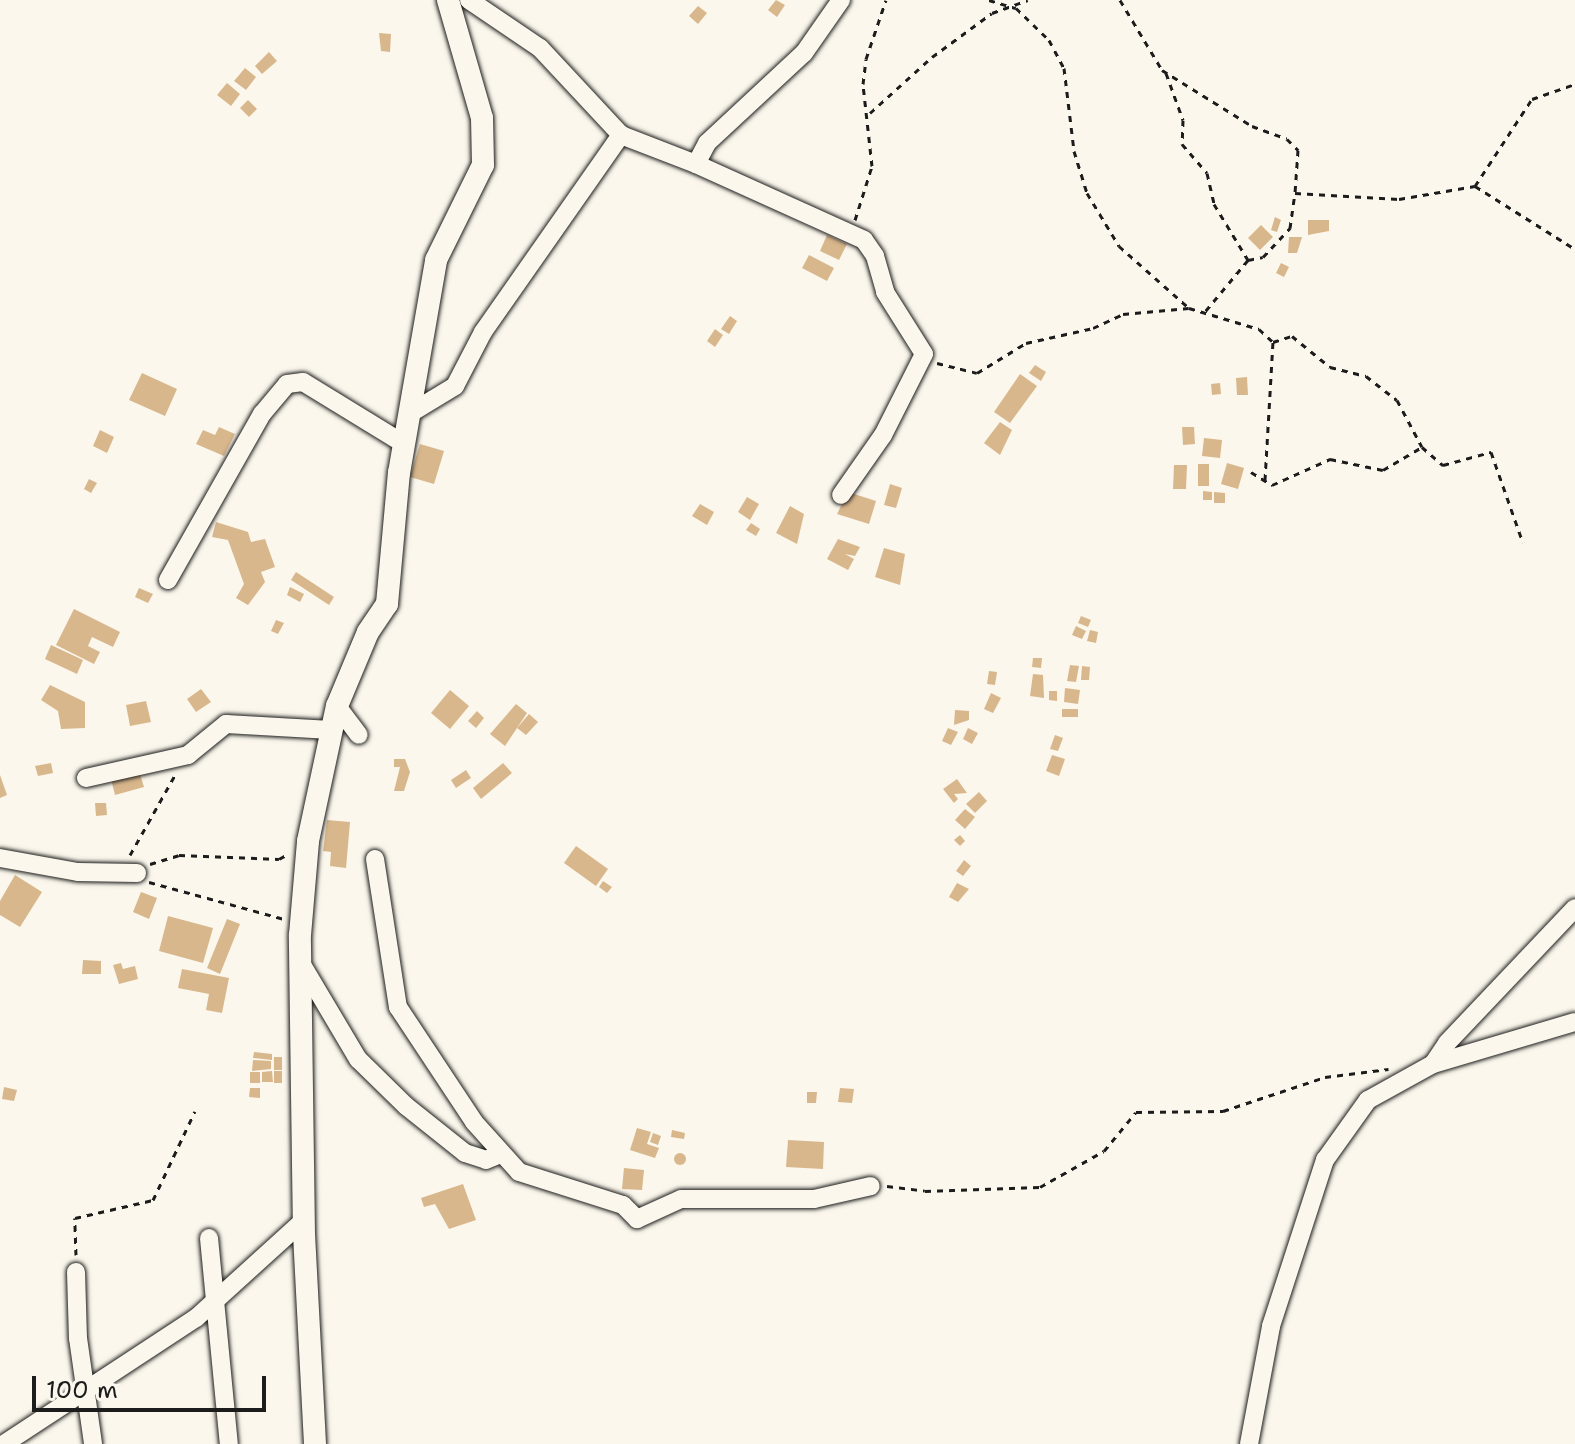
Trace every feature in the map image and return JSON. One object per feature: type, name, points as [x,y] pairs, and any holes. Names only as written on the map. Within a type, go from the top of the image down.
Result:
[{"type":"street","points":[[315,1444],[304,1220],[300,935],[308,841],[337,706],[368,632],[387,604],[404,444],[436,260],[483,165],[482,118],[448,0]]},
{"type":"street","points":[[469,0],[540,48],[621,135],[696,164],[864,240],[875,256],[885,292],[924,354],[883,435],[841,495]]},
{"type":"street","points":[[696,164],[707,143],[804,53],[841,0]]},
{"type":"street","points":[[409,414],[455,386],[483,332],[621,135]]},
{"type":"street","points":[[168,580],[262,414],[287,384],[303,382],[404,444]]},
{"type":"street","points":[[337,706],[359,735]]},
{"type":"street","points":[[86,778],[188,755],[226,724],[331,730]]},
{"type":"street","points":[[0,858],[129,873]]},
{"type":"street","points":[[375,859],[398,1007],[422,1049],[501,1154],[519,1172],[623,1205],[637,1219],[681,1199],[778,1201],[871,1186]]},
{"type":"street","points":[[1433,1064],[1575,908]]},
{"type":"street","points":[[301,963],[358,1059],[406,1106],[465,1153],[486,1160],[501,1154]]},
{"type":"street","points":[[1249,1444],[1271,1326],[1325,1160],[1368,1100],[1433,1064],[1575,1022]]},
{"type":"street","points":[[4,1444],[196,1318],[213,1300],[286,1242],[304,1220]]},
{"type":"street","points":[[209,1238],[229,1444]]},
{"type":"street","points":[[76,1272],[91,1435],[76,1444]]},
{"type":"path","points":[[849,233],[872,166],[870,113],[863,84],[866,59],[886,0]]},
{"type":"path","points":[[989,0],[1016,8],[1049,40],[1064,68],[1078,172],[1099,215],[1119,246],[1189,308],[1259,329],[1273,342]]},
{"type":"path","points":[[870,113],[992,13],[1016,8],[1028,0]]},
{"type":"path","points":[[1120,0],[1165,72],[1183,120],[1182,144],[1207,173],[1214,204],[1248,260]]},
{"type":"path","points":[[1165,72],[1252,126],[1287,139],[1298,150],[1290,228],[1263,257],[1248,260],[1203,314]]},
{"type":"path","points":[[1475,186],[1532,99],[1575,84]]},
{"type":"path","points":[[1295,193],[1399,199],[1475,186],[1575,249]]},
{"type":"path","points":[[924,354],[944,367],[977,373],[1026,343],[1093,328],[1123,314],[1189,308]]},
{"type":"path","points":[[1273,342],[1292,336],[1330,367],[1366,376],[1397,400],[1422,447],[1443,465],[1491,452],[1523,543]]},
{"type":"path","points":[[1265,480],[1273,342]]},
{"type":"path","points":[[1251,472],[1272,485],[1330,459],[1383,470],[1422,447]]},
{"type":"path","points":[[129,873],[152,810],[188,755]]},
{"type":"path","points":[[129,873],[155,861],[179,855],[279,859],[308,841]]},
{"type":"path","points":[[129,873],[184,896],[216,898],[286,919],[300,935]]},
{"type":"path","points":[[871,1186],[925,1191],[1040,1187],[1062,1179],[1067,1171],[1104,1151],[1136,1112],[1223,1111],[1325,1077],[1396,1068]]},
{"type":"path","points":[[76,1272],[75,1218],[153,1200],[195,1111]]},
{"type":"building","points":[[776,0],[785,5],[777,17],[768,10]]},
{"type":"building","points":[[698,6],[707,13],[698,24],[689,16]]},
{"type":"building","points":[[379,33],[391,34],[390,52],[381,51]]},
{"type":"building","points":[[269,52],[277,61],[262,74],[255,66]]},
{"type":"building","points":[[245,68],[256,77],[246,90],[234,81]]},
{"type":"building","points":[[227,83],[240,94],[231,106],[217,95]]},
{"type":"building","points":[[248,100],[257,109],[249,117],[240,108]]},
{"type":"building","points":[[1275,217],[1281,220],[1277,232],[1271,230]]},
{"type":"building","points":[[1308,220],[1329,220],[1329,231],[1308,235]]},
{"type":"building","points":[[1261,225],[1273,237],[1260,250],[1248,238]]},
{"type":"building","points":[[827,235],[847,244],[839,260],[820,251]]},
{"type":"building","points":[[1289,237],[1302,237],[1297,253],[1288,253]]},
{"type":"building","points":[[809,255],[834,268],[827,281],[802,268]]},
{"type":"building","points":[[1281,263],[1289,267],[1284,277],[1276,273]]},
{"type":"building","points":[[730,316],[737,321],[729,334],[721,329]]},
{"type":"building","points":[[715,329],[723,335],[715,347],[707,341]]},
{"type":"building","points":[[1035,365],[1046,372],[1041,381],[1029,373]]},
{"type":"building","points":[[142,373],[177,389],[165,416],[129,400]]},
{"type":"building","points":[[1020,374],[1037,386],[1010,423],[994,412]]},
{"type":"building","points":[[1247,377],[1248,395],[1237,395],[1236,378]]},
{"type":"building","points":[[1220,383],[1221,394],[1212,395],[1211,384]]},
{"type":"building","points":[[1000,422],[1012,430],[1000,455],[984,443]]},
{"type":"building","points":[[219,427],[235,434],[224,456],[196,444],[203,430],[215,435]]},
{"type":"building","points":[[1182,427],[1194,427],[1195,444],[1183,445]]},
{"type":"building","points":[[100,430],[114,437],[107,453],[93,446]]},
{"type":"building","points":[[1204,438],[1222,440],[1220,458],[1202,456]]},
{"type":"building","points":[[420,444],[444,451],[434,484],[410,477]]},
{"type":"building","points":[[1227,463],[1244,468],[1238,489],[1221,484]]},
{"type":"building","points":[[1198,464],[1209,464],[1209,486],[1198,486]]},
{"type":"building","points":[[1174,465],[1187,465],[1186,489],[1173,489]]},
{"type":"building","points":[[89,479],[97,483],[91,493],[84,489]]},
{"type":"building","points":[[890,484],[902,488],[896,508],[884,505]]},
{"type":"building","points":[[1203,491],[1212,492],[1212,500],[1203,500]]},
{"type":"building","points":[[848,492],[876,501],[869,524],[837,514]]},
{"type":"building","points":[[1214,492],[1225,493],[1225,503],[1214,503]]},
{"type":"building","points":[[747,497],[759,504],[750,520],[738,512]]},
{"type":"building","points":[[700,504],[714,512],[707,525],[692,516]]},
{"type":"building","points":[[790,506],[804,514],[797,544],[776,533]]},
{"type":"building","points":[[216,522],[248,532],[251,542],[265,539],[275,567],[261,572],[265,582],[248,605],[236,598],[244,584],[228,540],[212,537]]},
{"type":"building","points":[[751,523],[760,529],[756,536],[746,530]]},
{"type":"building","points":[[838,539],[860,547],[855,556],[845,554],[854,559],[848,570],[827,559]]},
{"type":"building","points":[[884,548],[905,554],[900,585],[875,577]]},
{"type":"building","points":[[296,572],[334,597],[329,605],[291,580]]},
{"type":"building","points":[[290,587],[304,594],[300,602],[287,595]]},
{"type":"building","points":[[139,588],[153,594],[148,603],[135,597]]},
{"type":"building","points":[[74,609],[120,632],[113,647],[92,637],[88,646],[100,652],[94,664],[56,645]]},
{"type":"building","points":[[1081,616],[1091,620],[1088,627],[1078,623]]},
{"type":"building","points":[[276,620],[284,623],[278,634],[271,631]]},
{"type":"building","points":[[1076,626],[1086,631],[1082,639],[1072,635]]},
{"type":"building","points":[[1090,630],[1098,632],[1096,643],[1087,641]]},
{"type":"building","points":[[51,645],[83,660],[77,674],[45,659]]},
{"type":"building","points":[[1033,658],[1042,658],[1041,668],[1032,667]]},
{"type":"building","points":[[1070,665],[1079,666],[1076,682],[1067,681]]},
{"type":"building","points":[[1082,666],[1090,667],[1089,680],[1081,680]]},
{"type":"building","points":[[989,671],[997,672],[995,685],[987,684]]},
{"type":"building","points":[[1033,674],[1043,675],[1044,698],[1030,696]]},
{"type":"building","points":[[50,685],[85,702],[85,728],[61,729],[58,711],[41,700]]},
{"type":"building","points":[[1065,688],[1080,690],[1078,704],[1064,702]]},
{"type":"building","points":[[201,689],[211,702],[196,712],[187,699]]},
{"type":"building","points":[[450,690],[469,706],[450,729],[431,713]]},
{"type":"building","points":[[1049,691],[1057,691],[1057,701],[1049,700]]},
{"type":"building","points":[[991,693],[1001,698],[993,713],[984,709]]},
{"type":"building","points":[[146,701],[151,722],[130,726],[126,705]]},
{"type":"building","points":[[516,704],[527,713],[505,746],[490,734]]},
{"type":"building","points":[[1062,709],[1078,709],[1078,717],[1062,717]]},
{"type":"building","points":[[955,710],[969,711],[969,720],[954,725]]},
{"type":"building","points":[[477,711],[484,718],[476,728],[468,721]]},
{"type":"building","points":[[529,714],[538,722],[526,735],[517,728]]},
{"type":"building","points":[[948,728],[958,732],[951,745],[942,741]]},
{"type":"building","points":[[968,728],[978,733],[972,744],[963,739]]},
{"type":"building","points":[[1055,735],[1063,738],[1058,751],[1050,749]]},
{"type":"building","points":[[1052,755],[1065,759],[1059,776],[1046,771]]},
{"type":"building","points":[[394,759],[405,759],[410,772],[404,791],[394,791],[400,767],[394,767]]},
{"type":"building","points":[[51,763],[53,773],[38,776],[35,766]]},
{"type":"building","points":[[503,763],[512,773],[481,799],[473,788]]},
{"type":"building","points":[[466,770],[471,778],[456,788],[451,780]]},
{"type":"building","points":[[139,771],[144,787],[115,795],[111,779]]},
{"type":"building","points":[[0,775],[7,795],[0,798]]},
{"type":"building","points":[[957,779],[967,793],[954,794],[958,799],[954,803],[943,789]]},
{"type":"building","points":[[979,792],[987,801],[975,813],[966,804]]},
{"type":"building","points":[[95,803],[106,803],[107,815],[96,816]]},
{"type":"building","points":[[965,809],[975,817],[965,829],[955,820]]},
{"type":"building","points":[[327,820],[350,822],[346,868],[330,866],[331,852],[323,851]]},
{"type":"building","points":[[960,835],[965,841],[960,846],[954,840]]},
{"type":"building","points":[[576,846],[608,869],[596,886],[564,863]]},
{"type":"building","points":[[964,860],[971,866],[963,876],[956,871]]},
{"type":"building","points":[[15,875],[42,892],[20,927],[0,915],[0,901]]},
{"type":"building","points":[[603,881],[612,887],[607,893],[599,887]]},
{"type":"building","points":[[957,883],[969,889],[958,902],[949,897]]},
{"type":"building","points":[[141,892],[157,898],[149,919],[133,912]]},
{"type":"building","points":[[168,916],[213,928],[203,963],[159,951]]},
{"type":"building","points":[[227,919],[240,924],[220,974],[207,968]]},
{"type":"building","points":[[83,960],[101,961],[101,974],[82,974]]},
{"type":"building","points":[[121,963],[123,969],[135,966],[138,979],[119,984],[113,965]]},
{"type":"building","points":[[182,969],[229,978],[222,1013],[206,1010],[209,994],[178,988]]},
{"type":"building","points":[[254,1052],[272,1054],[272,1060],[253,1058]]},
{"type":"building","points":[[274,1057],[282,1057],[282,1070],[274,1070]]},
{"type":"building","points":[[253,1060],[271,1061],[271,1069],[252,1071]]},
{"type":"building","points":[[272,1071],[273,1082],[262,1082],[262,1072]]},
{"type":"building","points":[[274,1071],[282,1071],[282,1083],[274,1083]]},
{"type":"building","points":[[250,1072],[260,1072],[260,1083],[250,1083]]},
{"type":"building","points":[[4,1087],[17,1090],[14,1101],[2,1099]]},
{"type":"building","points":[[250,1088],[260,1088],[260,1098],[249,1097]]},
{"type":"building","points":[[840,1088],[854,1089],[852,1103],[838,1102]]},
{"type":"building","points":[[807,1092],[817,1092],[816,1103],[807,1103]]},
{"type":"building","points":[[637,1128],[651,1132],[647,1144],[659,1148],[655,1158],[630,1150]]},
{"type":"building","points":[[672,1130],[685,1133],[684,1139],[671,1137]]},
{"type":"building","points":[[653,1133],[661,1136],[658,1145],[650,1142]]},
{"type":"building","points":[[788,1140],[824,1142],[823,1169],[786,1167]]},
{"type":"building","points":[[680,1153],[686,1159],[680,1165],[674,1159]]},
{"type":"building","points":[[624,1168],[644,1170],[642,1190],[622,1189]]},
{"type":"building","points":[[463,1184],[476,1220],[449,1229],[435,1204],[424,1207],[421,1198]]}]
